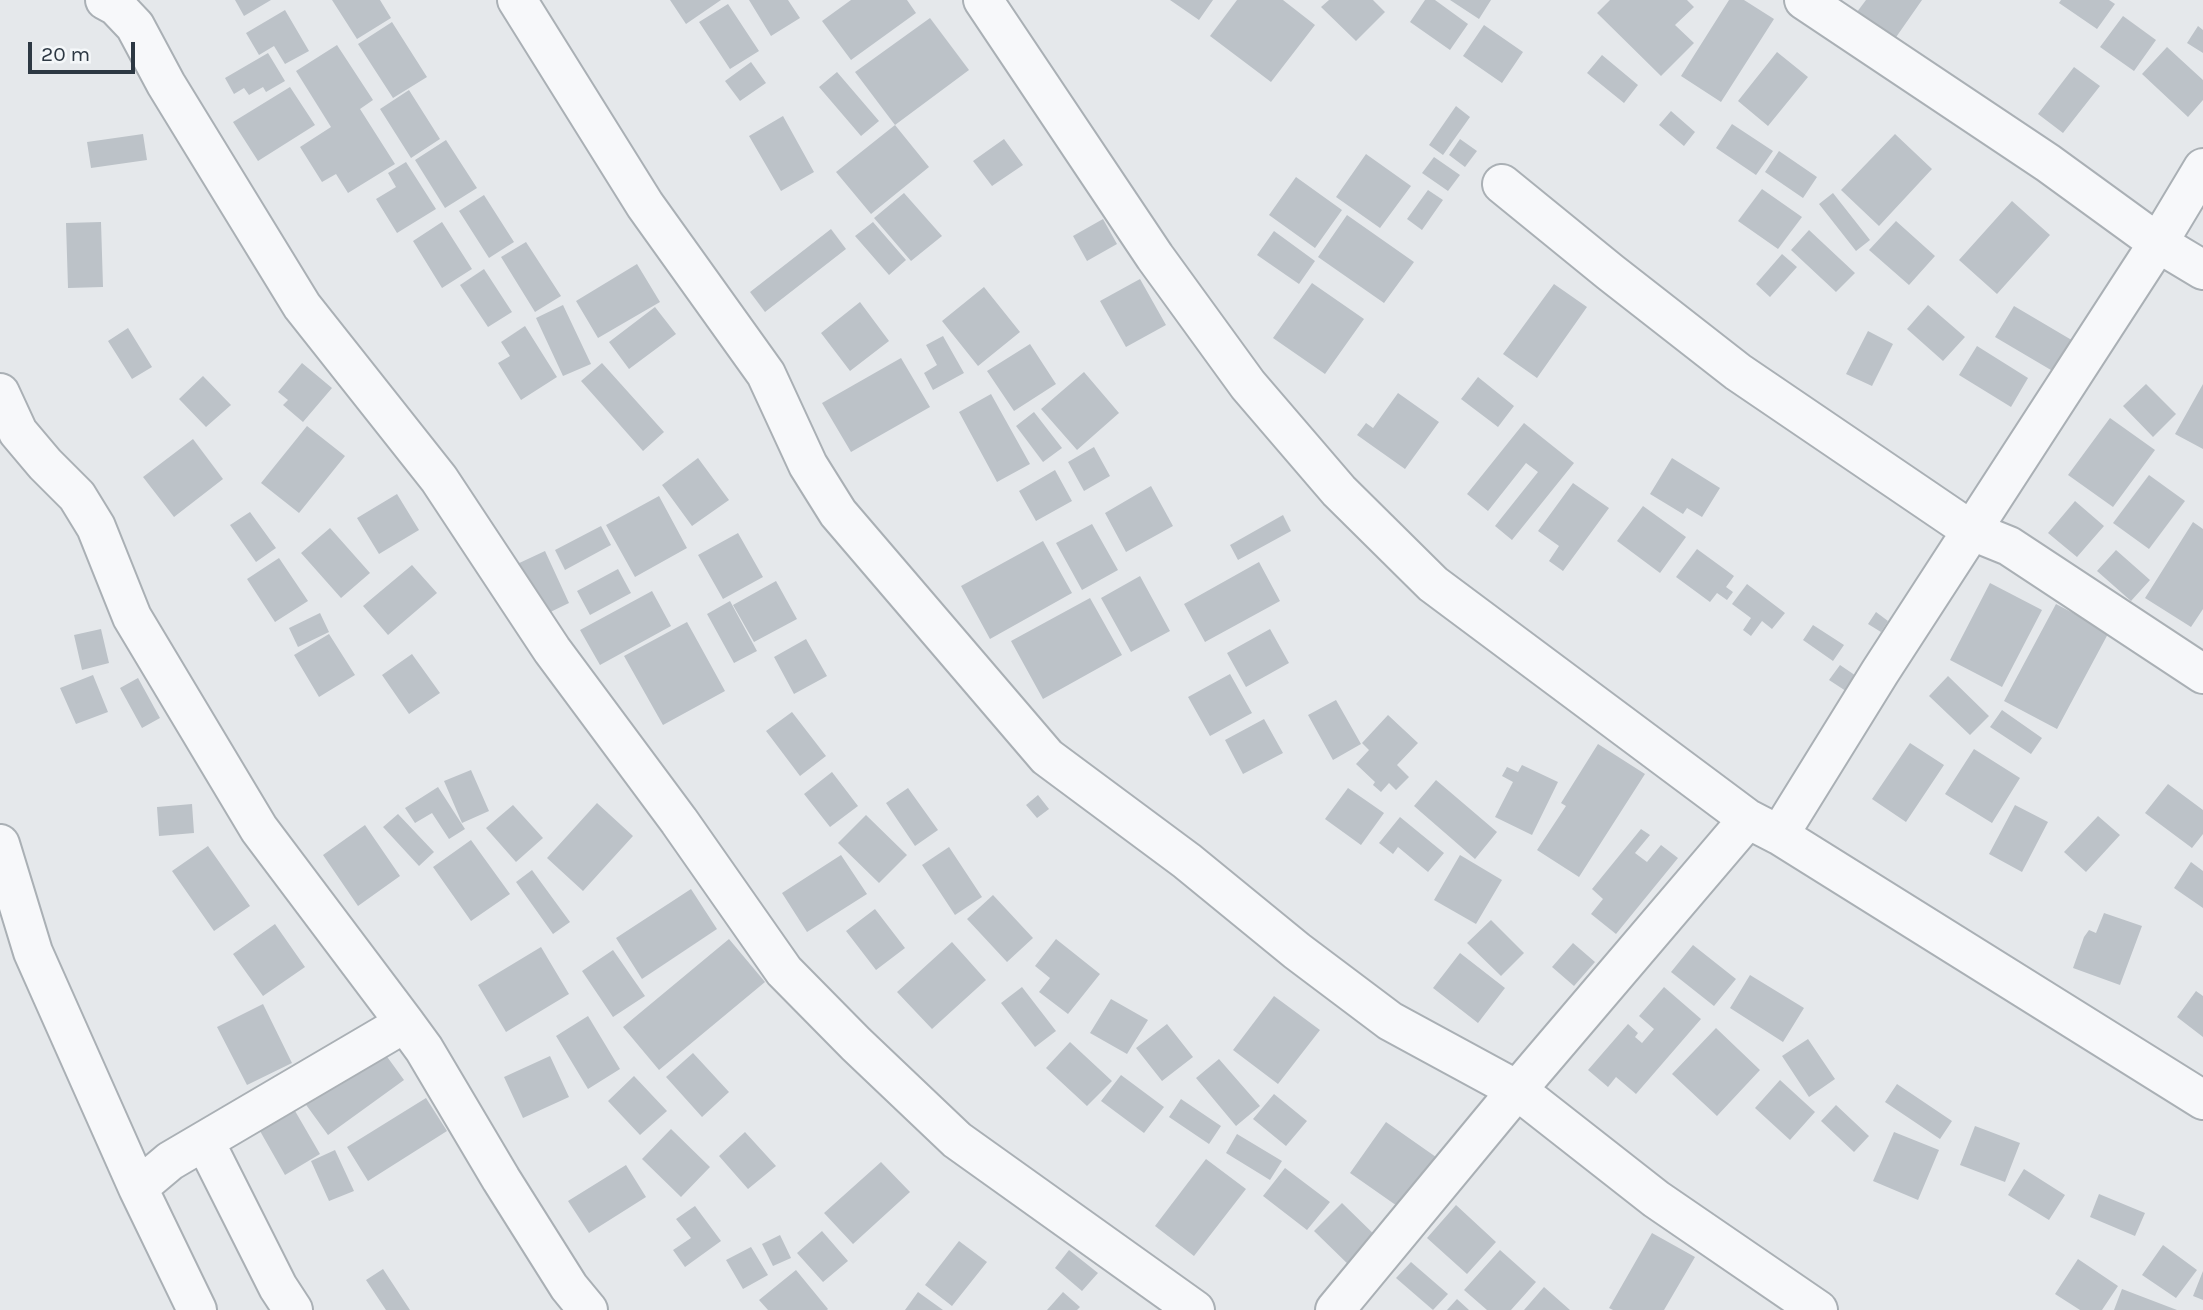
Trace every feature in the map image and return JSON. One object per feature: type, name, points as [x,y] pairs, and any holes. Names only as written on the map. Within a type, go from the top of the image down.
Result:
[{"type":"street","points":[[105,0],[116,6],[135,26],[166,84],[302,306],[439,479],[552,650],[679,821],[784,971],[957,1140],[1195,1310]]},
{"type":"street","points":[[517,0],[645,205],[766,373],[808,465],[838,513],[1047,757],[1187,861],[1297,951],[1390,1021],[1517,1090],[1656,1199],[1818,1310]]},
{"type":"street","points":[[983,0],[1155,257],[1248,385],[1339,491],[1433,584],[1763,827],[2203,1100]]},
{"type":"street","points":[[1804,0],[2048,163],[2158,243],[2203,270]]},
{"type":"street","points":[[1335,1310],[1517,1090],[1763,827],[1880,672],[2158,243],[2203,168]]},
{"type":"street","points":[[1502,184],[1738,372],[1972,531],[2009,546],[2203,674]]},
{"type":"street","points":[[0,393],[18,432],[77,496],[96,527],[132,617],[259,829],[424,1049],[501,1179],[569,1287],[588,1310]]},
{"type":"street","points":[[0,844],[33,952],[138,1188],[197,1310]]},
{"type":"street","points":[[138,1188],[170,1161],[405,1023]]},
{"type":"street","points":[[205,1142],[278,1287],[293,1310]]},
{"type":"building","points":[[235,0],[271,0],[244,16]]},
{"type":"building","points":[[332,0],[380,0],[391,18],[357,39]]},
{"type":"building","points":[[670,0],[721,0],[686,24]]},
{"type":"building","points":[[749,0],[788,0],[800,18],[771,36]]},
{"type":"building","points":[[851,0],[907,0],[916,13],[851,60],[822,21]]},
{"type":"building","points":[[1170,0],[1213,0],[1199,20]]},
{"type":"building","points":[[1237,0],[1283,0],[1315,25],[1271,82],[1210,36]]},
{"type":"building","points":[[1329,0],[1373,0],[1385,12],[1356,41],[1321,7]]},
{"type":"building","points":[[1425,0],[1435,0],[1468,24],[1450,50],[1410,22]]},
{"type":"building","points":[[1450,0],[1491,0],[1479,19]]},
{"type":"building","points":[[1610,0],[1687,0],[1694,7],[1675,25],[1694,43],[1661,76],[1597,13]]},
{"type":"building","points":[[1729,0],[1744,0],[1774,19],[1721,102],[1681,76]]},
{"type":"building","points":[[1866,0],[1922,0],[1892,43],[1854,16]]},
{"type":"building","points":[[2061,0],[2109,0],[2115,4],[2097,29],[2059,3]]},
{"type":"building","points":[[728,4],[759,51],[730,69],[699,22]]},
{"type":"building","points":[[285,10],[309,51],[285,64],[274,46],[259,55],[246,33]]},
{"type":"building","points":[[2123,16],[2156,40],[2134,71],[2100,47]]},
{"type":"building","points":[[930,18],[969,70],[895,125],[855,72]]},
{"type":"building","points":[[392,22],[427,77],[393,98],[358,44]]},
{"type":"building","points":[[1484,25],[1523,52],[1502,83],[1463,56]]},
{"type":"building","points":[[2198,26],[2203,30],[2203,53],[2187,43]]},
{"type":"building","points":[[337,45],[373,100],[360,109],[395,164],[348,193],[336,174],[322,182],[300,147],[331,127],[296,71]]},
{"type":"building","points":[[2167,47],[2203,80],[2203,100],[2188,117],[2142,74]]},
{"type":"building","points":[[1777,52],[1808,77],[1768,126],[1738,101]]},
{"type":"building","points":[[268,53],[285,81],[266,92],[263,87],[249,95],[244,88],[234,94],[225,78]]},
{"type":"building","points":[[1602,55],[1638,85],[1624,103],[1587,73]]},
{"type":"building","points":[[751,62],[766,83],[740,101],[725,81]]},
{"type":"building","points":[[2074,67],[2100,86],[2063,133],[2038,114]]},
{"type":"building","points":[[837,72],[879,121],[861,136],[819,87]]},
{"type":"building","points":[[290,87],[315,125],[258,161],[233,122]]},
{"type":"building","points":[[409,90],[440,139],[411,158],[380,109]]},
{"type":"building","points":[[1456,106],[1470,117],[1443,155],[1429,145]]},
{"type":"building","points":[[1671,111],[1695,132],[1684,146],[1659,125]]},
{"type":"building","points":[[783,116],[814,172],[781,191],[749,136]]},
{"type":"building","points":[[1732,124],[1773,151],[1756,175],[1716,148]]},
{"type":"building","points":[[895,125],[929,167],[871,214],[836,172]]},
{"type":"building","points":[[143,134],[147,160],[91,168],[87,142]]},
{"type":"building","points":[[1895,134],[1932,169],[1879,226],[1841,190]]},
{"type":"building","points":[[1004,139],[1023,165],[992,186],[973,161]]},
{"type":"building","points":[[1460,139],[1477,151],[1465,167],[1449,155]]},
{"type":"building","points":[[446,140],[477,188],[445,208],[415,160]]},
{"type":"building","points":[[1779,151],[1817,177],[1803,198],[1765,172]]},
{"type":"building","points":[[1366,154],[1411,186],[1380,228],[1336,197]]},
{"type":"building","points":[[1434,157],[1460,175],[1448,191],[1422,173]]},
{"type":"building","points":[[406,162],[436,209],[397,233],[376,199],[396,187],[388,173]]},
{"type":"building","points":[[1296,177],[1342,210],[1315,248],[1269,215]]},
{"type":"building","points":[[1762,189],[1802,217],[1778,249],[1738,221]]},
{"type":"building","points":[[1428,190],[1443,200],[1422,230],[1407,219]]},
{"type":"building","points":[[904,193],[942,236],[911,261],[874,218]]},
{"type":"building","points":[[1833,193],[1870,240],[1856,251],[1819,204]]},
{"type":"building","points":[[484,195],[514,242],[489,258],[459,211]]},
{"type":"building","points":[[2012,201],[2050,235],[1997,294],[1959,260]]},
{"type":"building","points":[[1347,215],[1414,262],[1384,303],[1318,257]]},
{"type":"building","points":[[1103,219],[1117,244],[1087,261],[1073,236]]},
{"type":"building","points":[[1896,221],[1935,256],[1909,285],[1869,250]]},
{"type":"building","points":[[101,222],[103,287],[68,288],[66,223]]},
{"type":"building","points":[[442,222],[472,269],[442,288],[413,241]]},
{"type":"building","points":[[873,222],[906,260],[889,275],[855,236]]},
{"type":"building","points":[[831,229],[846,249],[765,312],[750,292]]},
{"type":"building","points":[[1809,230],[1855,273],[1836,292],[1791,250]]},
{"type":"building","points":[[1274,231],[1315,261],[1299,284],[1257,255]]},
{"type":"building","points":[[526,242],[561,296],[535,312],[501,257]]},
{"type":"building","points":[[1782,254],[1797,267],[1770,297],[1756,284]]},
{"type":"building","points":[[637,264],[660,302],[598,338],[576,301]]},
{"type":"building","points":[[484,269],[512,312],[488,327],[460,285]]},
{"type":"building","points":[[1140,279],[1166,325],[1126,347],[1100,301]]},
{"type":"building","points":[[1312,283],[1364,319],[1325,374],[1273,338]]},
{"type":"building","points":[[1554,284],[1587,307],[1537,378],[1503,354]]},
{"type":"building","points":[[984,287],[1020,332],[978,366],[942,321]]},
{"type":"building","points":[[860,302],[889,341],[850,371],[821,333]]},
{"type":"building","points":[[563,305],[591,364],[563,376],[536,318]]},
{"type":"building","points":[[1928,305],[1965,337],[1943,361],[1907,329]]},
{"type":"building","points":[[2014,306],[2075,342],[2056,373],[1995,337]]},
{"type":"building","points":[[655,307],[676,334],[629,369],[609,342]]},
{"type":"building","points":[[525,326],[557,377],[521,400],[498,363],[510,356],[501,342]]},
{"type":"building","points":[[128,328],[152,367],[132,379],[108,341]]},
{"type":"building","points":[[1868,331],[1893,344],[1872,386],[1846,374]]},
{"type":"building","points":[[943,336],[964,373],[933,390],[924,373],[937,365],[926,345]]},
{"type":"building","points":[[1030,344],[1056,384],[1014,411],[987,371]]},
{"type":"building","points":[[1977,346],[2028,378],[2011,407],[1959,375]]},
{"type":"building","points":[[901,358],[930,407],[851,452],[822,403]]},
{"type":"building","points":[[302,363],[332,388],[303,422],[283,405],[288,400],[278,392]]},
{"type":"building","points":[[602,363],[664,432],[643,451],[581,381]]},
{"type":"building","points":[[1084,372],[1119,413],[1077,450],[1041,409]]},
{"type":"building","points":[[203,376],[231,405],[206,427],[179,399]]},
{"type":"building","points":[[1478,377],[1514,406],[1498,427],[1461,399]]},
{"type":"building","points":[[2146,384],[2176,414],[2153,437],[2123,406]]},
{"type":"building","points":[[2203,384],[2203,449],[2175,434]]},
{"type":"building","points":[[1398,393],[1439,422],[1405,469],[1357,435],[1366,423],[1373,428]]},
{"type":"building","points":[[991,394],[1030,464],[997,482],[959,412]]},
{"type":"building","points":[[1034,412],[1062,448],[1043,462],[1016,426]]},
{"type":"building","points":[[2110,418],[2155,450],[2113,507],[2068,475]]},
{"type":"building","points":[[1524,423],[1574,463],[1512,540],[1495,526],[1538,472],[1526,463],[1488,511],[1467,494]]},
{"type":"building","points":[[307,426],[345,456],[299,513],[261,483]]},
{"type":"building","points":[[193,439],[223,479],[174,517],[143,477]]},
{"type":"building","points":[[1094,447],[1110,476],[1084,491],[1068,462]]},
{"type":"building","points":[[698,458],[729,500],[692,526],[662,485]]},
{"type":"building","points":[[1672,458],[1720,488],[1702,517],[1687,508],[1683,514],[1650,494]]},
{"type":"building","points":[[1055,470],[1072,501],[1036,521],[1019,491]]},
{"type":"building","points":[[2149,475],[2185,501],[2149,549],[2113,523]]},
{"type":"building","points":[[1573,483],[1609,508],[1563,571],[1549,561],[1559,546],[1538,531]]},
{"type":"building","points":[[1151,486],[1173,526],[1126,552],[1105,513]]},
{"type":"building","points":[[397,494],[419,530],[379,554],[357,518]]},
{"type":"building","points":[[659,496],[687,548],[635,577],[606,525]]},
{"type":"building","points":[[2075,501],[2104,526],[2077,557],[2048,533]]},
{"type":"building","points":[[1643,506],[1686,537],[1660,573],[1617,541]]},
{"type":"building","points":[[250,512],[276,548],[256,562],[230,525]]},
{"type":"building","points":[[1283,515],[1291,531],[1238,560],[1230,545]]},
{"type":"building","points":[[2193,522],[2203,529],[2203,609],[2191,627],[2145,598]]},
{"type":"building","points":[[1092,524],[1118,570],[1082,590],[1056,543]]},
{"type":"building","points":[[601,526],[611,545],[565,570],[555,550]]},
{"type":"building","points":[[330,528],[370,573],[341,598],[301,553]]},
{"type":"building","points":[[738,533],[763,577],[723,599],[698,555]]},
{"type":"building","points":[[1043,541],[1072,593],[990,639],[961,586]]},
{"type":"building","points":[[1697,549],[1734,576],[1726,587],[1733,592],[1727,600],[1717,593],[1710,602],[1676,577]]},
{"type":"building","points":[[2116,550],[2150,580],[2131,601],[2097,571]]},
{"type":"building","points":[[545,551],[569,603],[540,617],[515,565]]},
{"type":"building","points":[[279,558],[308,601],[275,622],[247,579]]},
{"type":"building","points":[[1259,562],[1280,601],[1205,642],[1184,604]]},
{"type":"building","points":[[412,565],[437,593],[388,635],[363,606]]},
{"type":"building","points":[[618,569],[631,593],[590,615],[577,591]]},
{"type":"building","points":[[1140,576],[1170,631],[1131,652],[1101,598]]},
{"type":"building","points":[[776,581],[797,619],[754,642],[733,605]]},
{"type":"building","points":[[1990,583],[2042,610],[2002,687],[1950,660]]},
{"type":"building","points":[[1747,584],[1785,613],[1772,629],[1762,621],[1751,636],[1743,630],[1751,618],[1732,604]]},
{"type":"building","points":[[652,591],[671,626],[600,665],[580,630]]},
{"type":"building","points":[[1090,598],[1122,655],[1043,699],[1011,641]]},
{"type":"building","points":[[730,601],[757,651],[734,663],[707,614]]},
{"type":"building","points":[[2056,604],[2109,632],[2057,729],[2004,701]]},
{"type":"building","points":[[1876,612],[1888,621],[1881,632],[1868,624]]},
{"type":"building","points":[[320,613],[329,632],[298,647],[289,628]]},
{"type":"building","points":[[687,622],[725,691],[663,725],[624,656]]},
{"type":"building","points":[[1813,625],[1844,645],[1833,661],[1803,640]]},
{"type":"building","points":[[101,629],[109,663],[82,670],[74,635]]},
{"type":"building","points":[[1270,629],[1289,663],[1246,687],[1227,653]]},
{"type":"building","points":[[329,634],[355,675],[319,697],[294,655]]},
{"type":"building","points":[[806,639],[827,676],[794,694],[774,657]]},
{"type":"building","points":[[412,654],[440,693],[409,714],[382,675]]},
{"type":"building","points":[[1840,665],[1862,680],[1852,695],[1829,680]]},
{"type":"building","points":[[1230,674],[1252,713],[1210,736],[1188,697]]},
{"type":"building","points":[[93,675],[108,712],[76,724],[60,688]]},
{"type":"building","points":[[1948,676],[1989,716],[1970,735],[1929,696]]},
{"type":"building","points":[[138,678],[160,718],[142,728],[120,688]]},
{"type":"building","points":[[1336,700],[1361,744],[1333,760],[1308,715]]},
{"type":"building","points":[[2002,710],[2042,738],[2031,754],[1990,727]]},
{"type":"building","points":[[792,712],[826,756],[800,776],[766,731]]},
{"type":"building","points":[[1388,715],[1418,743],[1397,765],[1409,777],[1396,790],[1389,783],[1381,792],[1373,785],[1375,782],[1356,764],[1369,750],[1362,743]]},
{"type":"building","points":[[1264,719],[1283,753],[1243,774],[1225,740]]},
{"type":"building","points":[[1910,743],[1944,765],[1906,822],[1872,799]]},
{"type":"building","points":[[1598,744],[1645,774],[1579,877],[1537,850],[1566,806],[1561,803]]},
{"type":"building","points":[[1974,749],[2020,778],[1992,823],[1945,794]]},
{"type":"building","points":[[1522,765],[1558,782],[1532,835],[1495,817],[1513,782],[1502,776],[1507,767],[1518,772]]},
{"type":"building","points":[[471,770],[489,811],[462,823],[444,781]]},
{"type":"building","points":[[832,772],[858,806],[830,827],[804,794]]},
{"type":"building","points":[[1436,780],[1497,832],[1475,859],[1414,806]]},
{"type":"building","points":[[2168,784],[2203,810],[2203,834],[2192,848],[2145,813]]},
{"type":"building","points":[[438,787],[465,829],[449,839],[432,813],[415,823],[405,808]]},
{"type":"building","points":[[908,788],[938,830],[915,846],[886,803]]},
{"type":"building","points":[[1348,788],[1384,813],[1361,845],[1325,819]]},
{"type":"building","points":[[1038,795],[1049,809],[1037,818],[1026,805]]},
{"type":"building","points":[[597,803],[633,836],[583,891],[547,858]]},
{"type":"building","points":[[192,804],[194,833],[159,836],[157,807]]},
{"type":"building","points":[[513,805],[543,838],[516,862],[486,828]]},
{"type":"building","points":[[2015,805],[2048,822],[2022,872],[1989,854]]},
{"type":"building","points":[[398,814],[434,852],[419,866],[383,827]]},
{"type":"building","points":[[866,815],[907,855],[879,883],[838,843]]},
{"type":"building","points":[[2098,816],[2120,835],[2086,872],[2064,852]]},
{"type":"building","points":[[1400,817],[1444,853],[1428,872],[1398,847],[1393,854],[1379,843]]},
{"type":"building","points":[[365,825],[400,876],[358,906],[323,855]]},
{"type":"building","points":[[1641,829],[1650,835],[1635,853],[1647,862],[1661,845],[1678,858],[1616,934],[1591,914],[1603,899],[1592,889]]},
{"type":"building","points":[[471,840],[510,894],[471,921],[433,867]]},
{"type":"building","points":[[208,846],[250,906],[214,931],[172,871]]},
{"type":"building","points":[[949,847],[982,897],[955,915],[922,865]]},
{"type":"building","points":[[841,855],[867,894],[807,932],[782,893]]},
{"type":"building","points":[[1460,855],[1502,880],[1476,924],[1434,900]]},
{"type":"building","points":[[2191,862],[2203,871],[2203,908],[2174,888]]},
{"type":"building","points":[[532,870],[570,922],[553,934],[516,882]]},
{"type":"building","points":[[691,889],[717,929],[642,979],[616,938]]},
{"type":"building","points":[[993,895],[1033,938],[1007,962],[967,919]]},
{"type":"building","points":[[875,909],[905,948],[876,970],[846,931]]},
{"type":"building","points":[[2104,913],[2142,926],[2120,985],[2073,968],[2084,937],[2089,930],[2096,933]]},
{"type":"building","points":[[1491,920],[1524,953],[1501,976],[1467,943]]},
{"type":"building","points":[[275,924],[305,967],[263,996],[233,954]]},
{"type":"building","points":[[729,939],[765,982],[659,1070],[623,1027]]},
{"type":"building","points":[[1056,939],[1100,974],[1068,1014],[1039,992],[1050,978],[1035,966]]},
{"type":"building","points":[[952,942],[986,980],[932,1029],[897,992]]},
{"type":"building","points":[[1573,943],[1595,962],[1574,986],[1552,967]]},
{"type":"building","points":[[1693,945],[1736,979],[1714,1006],[1671,972]]},
{"type":"building","points":[[541,947],[569,994],[506,1032],[478,985]]},
{"type":"building","points":[[613,950],[645,996],[613,1017],[582,971]]},
{"type":"building","points":[[1460,953],[1505,988],[1478,1023],[1433,988]]},
{"type":"building","points":[[1750,975],[1804,1008],[1783,1042],[1730,1008]]},
{"type":"building","points":[[1022,987],[1056,1031],[1035,1047],[1001,1003]]},
{"type":"building","points":[[1664,987],[1701,1019],[1636,1094],[1616,1077],[1608,1087],[1588,1070],[1628,1024],[1638,1033],[1635,1037],[1642,1043],[1654,1029],[1639,1016]]},
{"type":"building","points":[[2196,991],[2203,996],[2203,1037],[2177,1017]]},
{"type":"building","points":[[1274,996],[1320,1030],[1278,1084],[1233,1050]]},
{"type":"building","points":[[1111,999],[1148,1020],[1127,1054],[1090,1033]]},
{"type":"building","points":[[263,1004],[292,1063],[247,1085],[217,1027]]},
{"type":"building","points":[[588,1016],[620,1069],[588,1089],[556,1036]]},
{"type":"building","points":[[1167,1024],[1193,1057],[1162,1081],[1136,1048]]},
{"type":"building","points":[[1716,1028],[1760,1070],[1717,1116],[1672,1074]]},
{"type":"building","points":[[1808,1039],[1835,1079],[1809,1097],[1782,1056]]},
{"type":"building","points":[[1070,1042],[1112,1081],[1087,1106],[1046,1068]]},
{"type":"building","points":[[380,1047],[404,1080],[328,1135],[304,1102]]},
{"type":"building","points":[[693,1053],[729,1092],[702,1117],[666,1077]]},
{"type":"building","points":[[550,1056],[569,1097],[523,1118],[504,1077]]},
{"type":"building","points":[[1219,1059],[1260,1106],[1236,1126],[1196,1078]]},
{"type":"building","points":[[1121,1075],[1164,1107],[1144,1133],[1101,1101]]},
{"type":"building","points":[[634,1076],[667,1111],[640,1135],[608,1101]]},
{"type":"building","points":[[1780,1080],[1815,1112],[1790,1140],[1755,1108]]},
{"type":"building","points":[[1897,1084],[1952,1121],[1940,1139],[1885,1102]]},
{"type":"building","points":[[1274,1094],[1307,1121],[1286,1146],[1253,1119]]},
{"type":"building","points":[[426,1098],[447,1131],[368,1181],[347,1147]]},
{"type":"building","points":[[1181,1099],[1221,1126],[1209,1144],[1169,1117]]},
{"type":"building","points":[[291,1104],[320,1154],[285,1175],[256,1124]]},
{"type":"building","points":[[1836,1105],[1869,1136],[1854,1152],[1821,1121]]},
{"type":"building","points":[[1386,1122],[1436,1157],[1400,1208],[1350,1173]]},
{"type":"building","points":[[1975,1126],[2020,1143],[2005,1182],[1960,1165]]},
{"type":"building","points":[[671,1129],[710,1167],[681,1197],[642,1159]]},
{"type":"building","points":[[745,1132],[776,1166],[748,1189],[719,1156]]},
{"type":"building","points":[[1894,1132],[1939,1150],[1918,1200],[1873,1181]]},
{"type":"building","points":[[1237,1134],[1282,1161],[1270,1180],[1226,1153]]},
{"type":"building","points":[[335,1150],[354,1191],[329,1201],[311,1161]]},
{"type":"building","points":[[1206,1159],[1246,1189],[1194,1256],[1155,1226]]},
{"type":"building","points":[[881,1162],[910,1192],[853,1244],[824,1213]]},
{"type":"building","points":[[626,1165],[646,1197],[589,1233],[568,1201]]},
{"type":"building","points":[[1285,1168],[1330,1202],[1307,1230],[1263,1196]]},
{"type":"building","points":[[2024,1169],[2065,1195],[2049,1220],[2008,1195]]},
{"type":"building","points":[[2099,1194],[2145,1213],[2135,1236],[2090,1217]]},
{"type":"building","points":[[1342,1203],[1382,1242],[1354,1270],[1314,1231]]},
{"type":"building","points":[[1456,1205],[1496,1242],[1467,1274],[1427,1238]]},
{"type":"building","points":[[695,1206],[721,1241],[685,1267],[673,1250],[691,1238],[676,1219]]},
{"type":"building","points":[[822,1231],[848,1261],[823,1282],[797,1253]]},
{"type":"building","points":[[1652,1233],[1695,1257],[1664,1310],[1609,1308]]},
{"type":"building","points":[[780,1235],[791,1258],[773,1266],[762,1244]]},
{"type":"building","points":[[959,1241],[987,1262],[952,1306],[925,1285]]},
{"type":"building","points":[[2163,1245],[2197,1270],[2176,1298],[2142,1275]]},
{"type":"building","points":[[751,1247],[768,1275],[743,1289],[726,1260]]},
{"type":"building","points":[[1069,1250],[1098,1273],[1082,1291],[1055,1268]]},
{"type":"building","points":[[1500,1250],[1536,1282],[1511,1310],[1487,1310],[1464,1290]]},
{"type":"building","points":[[2078,1259],[2118,1286],[2102,1310],[2080,1310],[2055,1294]]},
{"type":"building","points":[[1411,1262],[1448,1294],[1433,1310],[1396,1278]]},
{"type":"building","points":[[383,1269],[410,1310],[386,1310],[366,1280]]},
{"type":"building","points":[[796,1270],[827,1310],[768,1310],[759,1300]]},
{"type":"building","points":[[2203,1271],[2203,1300],[2193,1296]]},
{"type":"building","points":[[1544,1287],[1570,1310],[1524,1310]]},
{"type":"building","points":[[2122,1289],[2177,1310],[2114,1310]]},
{"type":"building","points":[[918,1292],[943,1310],[905,1310]]},
{"type":"building","points":[[1063,1292],[1080,1307],[1077,1310],[1047,1310]]},
{"type":"building","points":[[1457,1299],[1469,1310],[1447,1310]]}]
